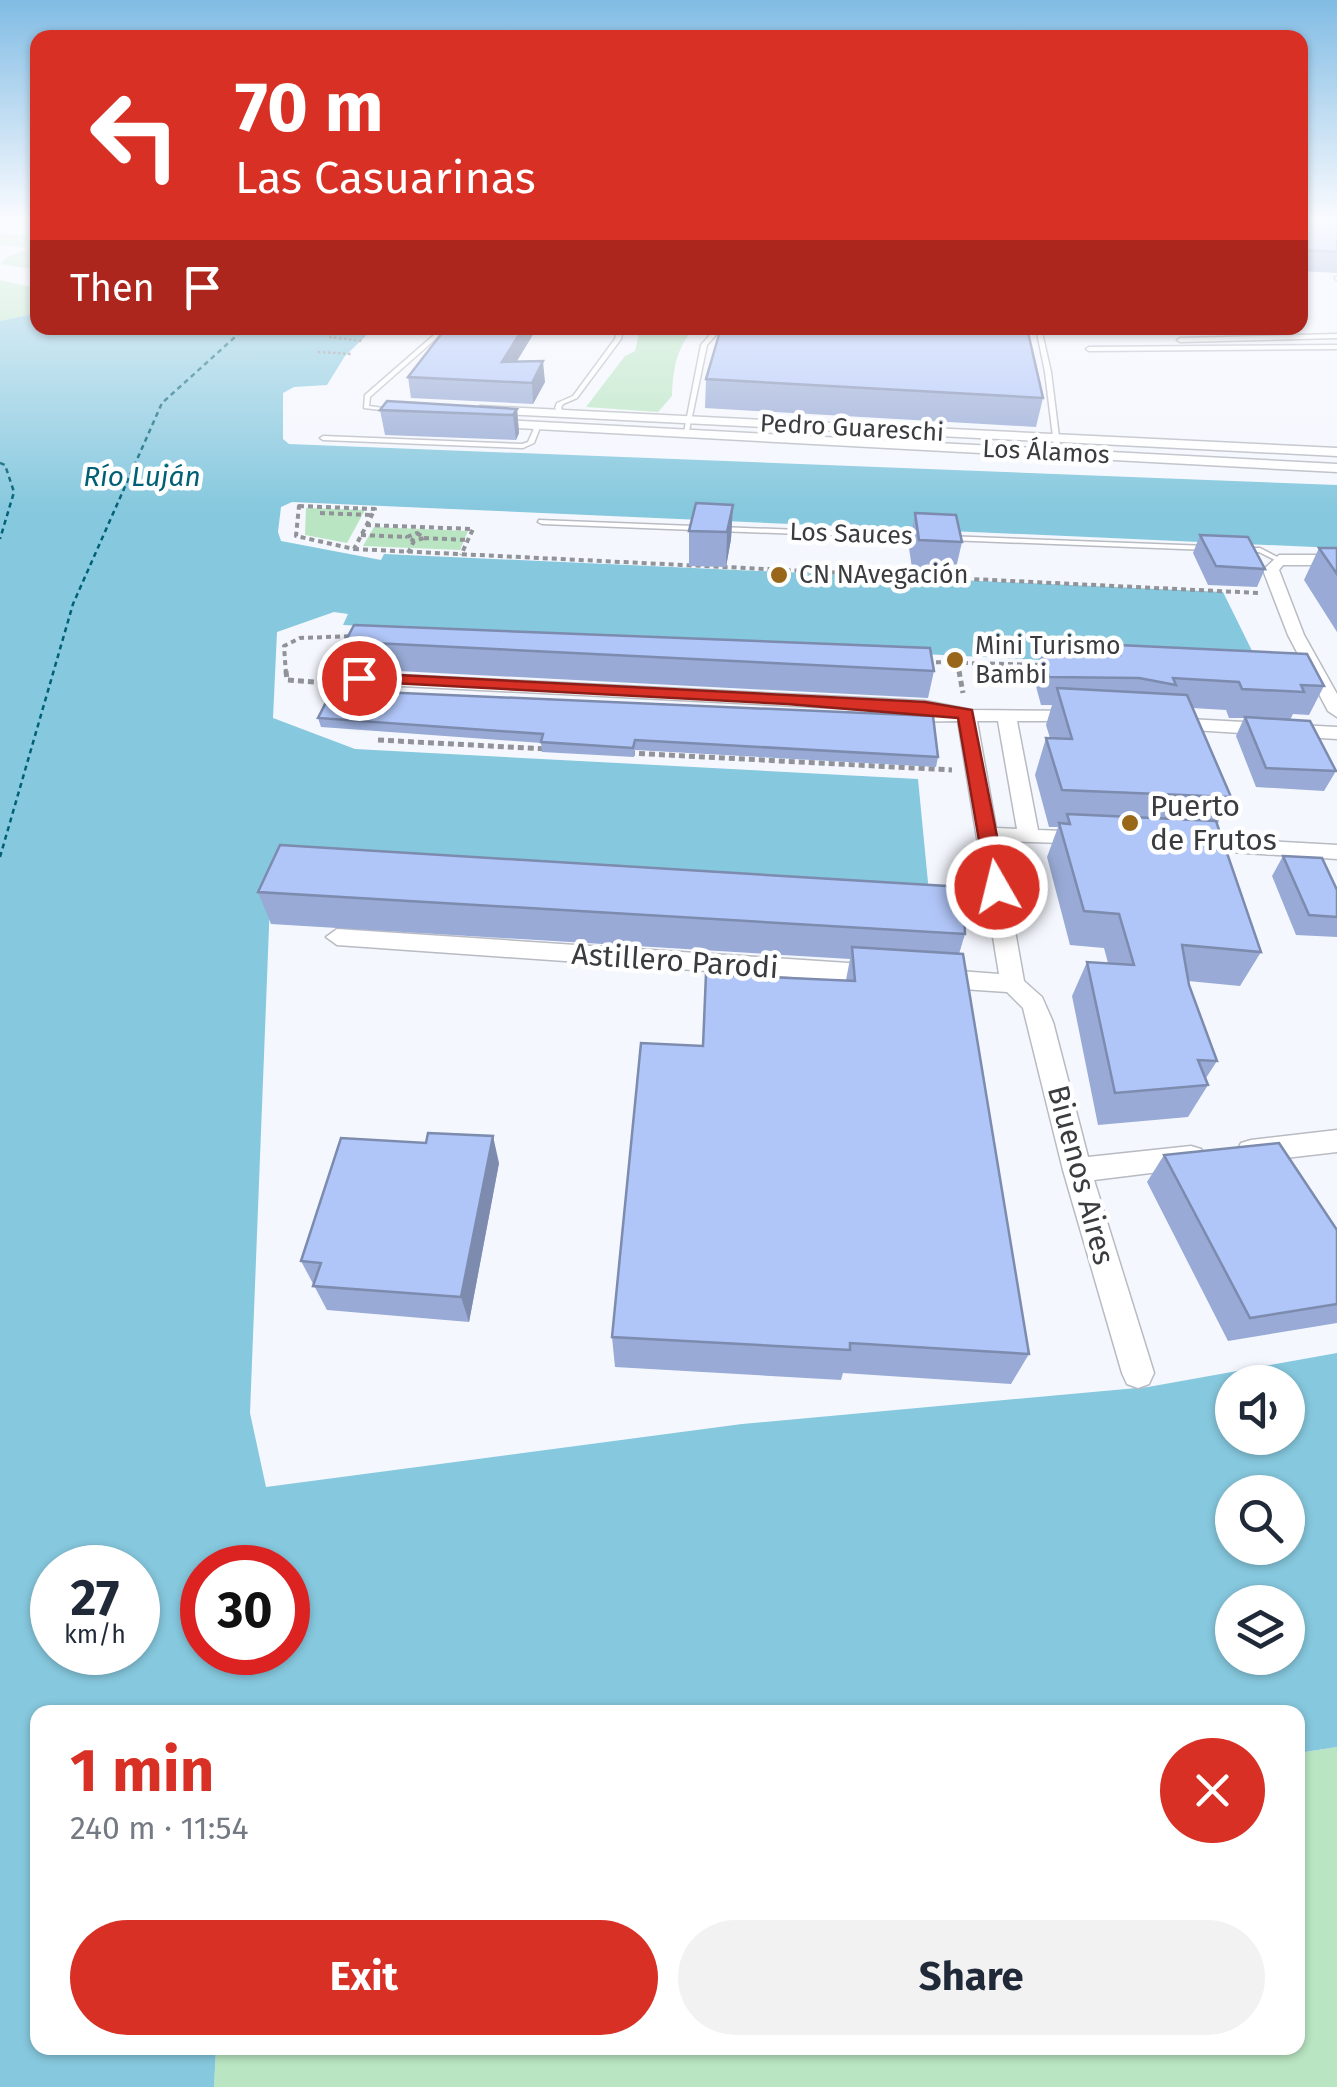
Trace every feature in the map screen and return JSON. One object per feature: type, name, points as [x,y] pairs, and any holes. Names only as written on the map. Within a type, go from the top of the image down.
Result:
[{"type":"street","name":"Los Álamos","points":[[562,414],[468,415],[538,425],[582,420],[688,425],[1058,446],[1178,460],[1337,468]]},
{"type":"street","points":[[562,414],[582,420]]},
{"type":"street","points":[[1170,445],[1178,460]]},
{"type":"street","points":[[1058,446],[1170,445],[1337,452]]},
{"type":"street","points":[[1278,560],[1271,570],[1296,635],[1337,710]]},
{"type":"street","name":"Los Sauces","points":[[1278,560],[1337,560]]},
{"type":"street","points":[[348,684],[359,678],[925,707],[966,714],[1108,716]]},
{"type":"street","points":[[966,714],[990,834],[1013,984]]},
{"type":"street","points":[[1006,714],[1029,836]]},
{"type":"street","points":[[1337,720],[1154,715],[1337,734]]},
{"type":"street","points":[[990,834],[1106,840]]},
{"type":"street","points":[[1164,843],[1337,852]]},
{"type":"street","name":"Astillero Parodi","points":[[337,937],[1013,984]]},
{"type":"street","name":"Biuenos Aires","points":[[1013,984],[1033,1003],[1041,1022],[1077,1170],[1138,1374]]},
{"type":"street","points":[[1077,1170],[1337,1142]]},
{"type":"lane","points":[[393,411],[366,407],[367,396],[436,335]]},
{"type":"lane","points":[[562,414],[560,403],[575,397],[619,335]]},
{"type":"lane","points":[[688,425],[704,346],[713,335]]},
{"type":"lane","points":[[1039,335],[1058,446]]},
{"type":"lane","points":[[1180,340],[1337,336]]},
{"type":"lane","points":[[1089,349],[1337,347]]},
{"type":"lane","points":[[323,438],[514,446],[531,443],[538,425]]},
{"type":"lane","name":"Los Sauces","points":[[542,522],[1260,550],[1278,560]]},
{"type":"path","points":[[329,337],[363,341]]},
{"type":"path","points":[[318,352],[350,354]]},
{"type":"path","points":[[354,549],[375,509],[299,506],[296,536],[354,549],[1280,594]]},
{"type":"path","points":[[320,514],[372,515]]},
{"type":"path","points":[[366,526],[474,529],[461,555]]},
{"type":"path","points":[[361,536],[407,537],[417,534],[421,527]]},
{"type":"path","points":[[417,534],[424,538]]},
{"type":"path","points":[[407,537],[414,542]]},
{"type":"path","points":[[408,553],[414,542],[424,538],[468,540]]},
{"type":"path","points":[[982,584],[1223,594]]},
{"type":"path","points":[[348,684],[288,680],[284,646],[300,638],[367,636]]},
{"type":"path","points":[[920,662],[1056,665]]},
{"type":"path","points":[[378,740],[552,749]]},
{"type":"path","points":[[629,753],[978,771]]},
{"type":"green space","points":[[0,314],[30,314],[30,315],[0,321]]},
{"type":"green space","points":[[638,335],[689,335],[677,360],[672,396],[658,412],[586,407],[625,356],[635,351]]},
{"type":"green space","points":[[306,508],[365,510],[347,543],[305,535]]},
{"type":"green space","points":[[374,527],[468,531],[460,550],[363,546]]},
{"type":"green space","points":[[1337,1747],[1337,2087],[214,2087],[216,2055],[1305,2055],[1305,1752]]},
{"type":"water","name":"Río Luján","points":[[30,315],[30,335],[367,335],[345,356],[327,385],[294,387],[283,393],[283,439],[289,444],[1337,485],[1337,548],[292,502],[281,507],[281,541],[381,560],[384,554],[1223,592],[1262,671],[343,625],[348,614],[334,612],[277,632],[273,718],[355,749],[918,779],[930,903],[271,876],[250,1413],[266,1487],[742,1424],[1148,1387],[1215,1375],[1215,1455],[1305,1455],[1305,1365],[1270,1365],[1337,1353],[1337,1747],[1305,1752],[1305,1705],[30,1705],[30,2055],[216,2055],[214,2087],[0,2087],[0,321]]},
{"type":"building","points":[[441,335],[519,335],[502,362],[543,361],[532,383],[408,377]]},
{"type":"building","points":[[719,335],[1029,335],[1043,398],[706,379]]},
{"type":"building","points":[[387,401],[517,409],[513,415],[380,410]]},
{"type":"building","points":[[696,503],[733,505],[727,532],[689,531]]},
{"type":"building","points":[[915,513],[956,515],[962,542],[919,540]]},
{"type":"building","points":[[1200,535],[1248,537],[1265,569],[1216,566]]},
{"type":"building","points":[[1319,548],[1337,548],[1337,574]]},
{"type":"building","points":[[354,625],[930,648],[934,671],[353,642],[342,648]]},
{"type":"building","points":[[1118,645],[1307,654],[1324,686],[1301,685],[1304,692],[1242,689],[1239,682],[1173,678],[1176,685],[1139,678],[1049,677],[1042,651],[1120,655]]},
{"type":"building","points":[[338,679],[357,691],[933,716],[938,757],[635,740],[633,748],[541,742],[543,734],[318,718]]},
{"type":"building","points":[[1057,688],[1187,695],[1231,797],[1062,790],[1046,738],[1072,739]]},
{"type":"building","points":[[1245,717],[1310,721],[1336,771],[1266,768]]},
{"type":"building","points":[[1067,814],[1216,821],[1261,952],[1182,945],[1189,985],[1217,1061],[1198,1060],[1208,1085],[1115,1093],[1087,962],[1134,965],[1119,914],[1084,911],[1059,823],[1070,824]]},
{"type":"building","points":[[280,845],[963,887],[965,934],[258,892]]},
{"type":"building","points":[[1283,856],[1322,858],[1337,890],[1337,917],[1309,915]]},
{"type":"building","points":[[852,947],[963,954],[1029,1354],[850,1343],[850,1350],[612,1337],[641,1043],[703,1046],[706,974],[855,981]]},
{"type":"building","points":[[428,1133],[493,1136],[461,1297],[313,1286],[321,1263],[301,1261],[341,1138],[426,1143]]},
{"type":"building","points":[[1279,1143],[1337,1230],[1337,1304],[1250,1318],[1164,1155]]},
{"type":"ferry route","points":[[0,857],[73,604],[162,403],[237,335]]},
{"type":"ferry route","points":[[0,463],[5,465],[14,492],[0,539]]},
{"type":"place","name":"CN NAvegación","points":[[779,575]]},
{"type":"place","name":"Mini Turismo Bambi","points":[[955,660]]},
{"type":"place","name":"Puerto de Frutos","points":[[1130,823]]},
{"type":"route","points":[[359,678],[925,707],[966,714],[997,887]]}]
